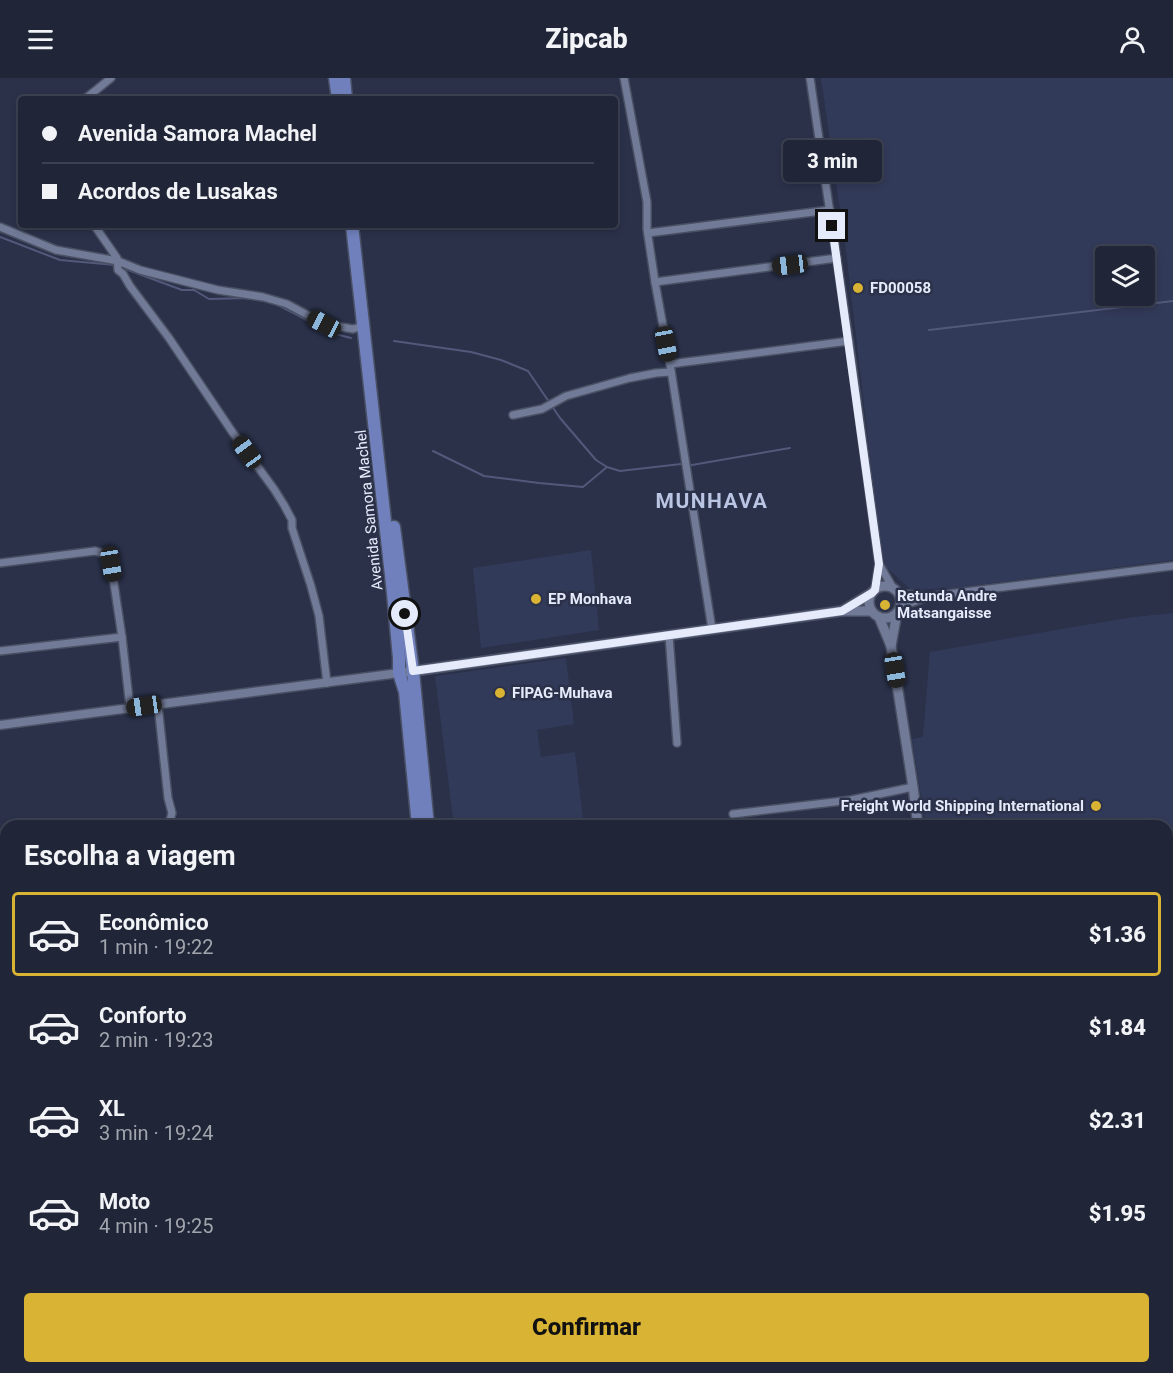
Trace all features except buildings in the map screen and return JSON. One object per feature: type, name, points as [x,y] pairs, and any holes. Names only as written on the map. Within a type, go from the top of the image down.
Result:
[{"type":"highway","points":[[335,78],[338,96]]},
{"type":"highway","points":[[344,78],[346,96]]},
{"type":"highway","name":"Avenida Samora Machel","points":[[352,228],[393,593],[399,673],[405,692],[417,820]]},
{"type":"highway","name":"Avenida Samora Machel","points":[[360,228],[413,671],[427,820]]},
{"type":"main road","points":[[842,611],[884,586],[896,590],[901,599],[891,646]]},
{"type":"main road","points":[[873,591],[869,604],[891,646],[917,820]]},
{"type":"main road","points":[[399,673],[842,611],[875,614],[889,618],[899,609]]},
{"type":"street","points":[[89,96],[111,78]]},
{"type":"street","points":[[624,78],[647,202],[648,233],[655,282],[671,368],[712,629]]},
{"type":"street","points":[[810,78],[879,564],[873,591]]},
{"type":"street","points":[[648,233],[830,210]]},
{"type":"street","points":[[0,227],[56,250],[218,290],[263,297],[286,304],[324,324],[353,330],[363,326]]},
{"type":"street","points":[[96,228],[117,258],[118,265],[284,505],[292,520],[292,528],[319,616],[327,683]]},
{"type":"street","points":[[655,282],[837,258]]},
{"type":"street","points":[[513,415],[535,411],[566,396],[671,368],[849,341]]},
{"type":"street","points":[[0,563],[95,551],[108,557],[122,637],[130,708]]},
{"type":"street","points":[[879,564],[896,590],[932,596]]},
{"type":"street","points":[[899,609],[932,596],[1173,566]]},
{"type":"street","points":[[669,635],[677,743]]},
{"type":"street","points":[[0,651],[122,637]]},
{"type":"street","points":[[0,725],[399,673]]},
{"type":"street","points":[[158,705],[168,798],[172,813],[170,820]]},
{"type":"street","points":[[733,814],[851,800],[913,787]]},
{"type":"shaded area","points":[[821,78],[1173,78],[1173,560],[954,588],[911,590],[886,567],[881,550],[846,251]]},
{"type":"shaded area","name":"EP Monhava","points":[[591,550],[599,630],[481,648],[473,568]]},
{"type":"shaded area","points":[[1173,613],[1173,820],[925,820],[912,739],[923,737],[930,652],[1134,617]]},
{"type":"shaded area","name":"FIPAG-Muhava","points":[[566,658],[574,724],[537,730],[541,757],[575,752],[583,819],[453,820],[435,676]]},
{"type":"waterway","points":[[0,237],[60,260],[115,265]]},
{"type":"waterway","points":[[120,267],[182,290],[194,290],[209,299],[248,298],[264,301]]},
{"type":"waterway","points":[[929,330],[1173,301]]},
{"type":"waterway","points":[[278,305],[332,333],[351,338]]},
{"type":"waterway","points":[[394,341],[471,352],[501,360],[528,371],[560,418],[596,460],[607,467],[620,471],[681,464]]},
{"type":"waterway","points":[[692,465],[790,448]]},
{"type":"waterway","points":[[433,451],[484,476],[539,483],[583,487],[607,467]]},
{"type":"place","name":"FD00058","points":[[858,288]]},
{"type":"place","name":"EP Monhava","points":[[536,599]]},
{"type":"place","name":"Retunda Andre Matsangaisse","points":[[885,605]]},
{"type":"place","name":"FIPAG-Muhava","points":[[500,693]]},
{"type":"place","name":"Freight World Shipping International","points":[[1096,806]]},
{"type":"district","name":"MUNHAVA","points":[[712,501]]},
{"type":"route","points":[[405,614],[413,671],[842,611],[872,593],[875,590],[879,564],[832,226]]}]
